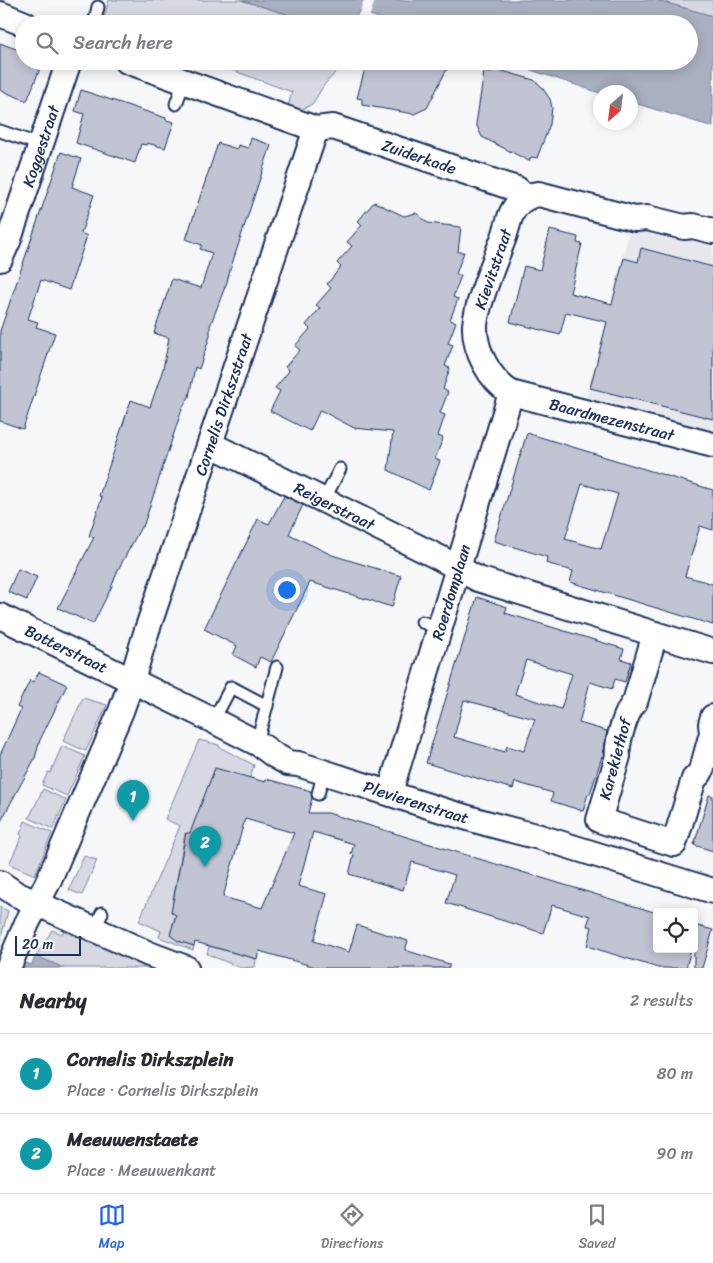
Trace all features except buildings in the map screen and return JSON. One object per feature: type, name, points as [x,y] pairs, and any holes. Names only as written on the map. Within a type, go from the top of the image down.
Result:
[{"type":"street","points":[[0,14],[15,20]]},
{"type":"street","name":"Koggestraat","points":[[0,259],[9,239],[66,70]]},
{"type":"street","name":"Zuiderkade","points":[[151,70],[316,129],[333,127],[517,189],[526,198]]},
{"type":"street","name":"Cornelis Dirkszstraat","points":[[10,963],[47,885],[132,680],[146,633],[316,129]]},
{"type":"street","points":[[526,198],[529,195],[539,194],[635,219],[646,218],[684,227],[694,226],[713,231]]},
{"type":"street","name":"Kievitstraat","points":[[512,393],[500,385],[486,365],[478,346],[475,325],[480,305],[514,209],[526,198]]},
{"type":"street","name":"Baardmezenstraat","points":[[512,393],[713,445]]},
{"type":"street","name":"Roerdomplaan","points":[[390,792],[431,625],[458,568],[512,393]]},
{"type":"street","name":"Reigerstraat","points":[[210,444],[458,568]]},
{"type":"street","points":[[458,568],[478,579],[713,652]]},
{"type":"street","name":"Botterstraat","points":[[0,616],[89,661],[132,680]]},
{"type":"street","name":"Karekiethof","points":[[656,634],[635,702],[629,708],[617,748],[618,756],[599,820],[674,844],[694,779],[700,774],[704,762],[712,733],[711,724],[713,717]]},
{"type":"street","name":"Plevierenstraat","points":[[132,680],[172,706],[213,721],[254,742],[321,783],[390,792],[458,815],[713,890]]},
{"type":"street","points":[[626,863],[635,832]]},
{"type":"street","points":[[0,883],[16,894],[37,903],[98,921],[148,954],[186,968]]},
{"type":"lane","points":[[96,15],[98,7]]},
{"type":"lane","points":[[176,104],[184,82]]},
{"type":"lane","points":[[0,131],[41,145]]},
{"type":"lane","points":[[324,500],[340,469]]},
{"type":"lane","points":[[254,742],[260,731],[277,668]]},
{"type":"lane","points":[[213,721],[231,687],[267,706]]},
{"type":"shaded area","points":[[109,0],[241,0],[289,15],[105,15]]},
{"type":"shaded area","points":[[656,0],[713,0],[713,16]]},
{"type":"shaded area","points":[[232,70],[337,70],[324,85],[313,103],[299,111],[288,106],[292,92]]},
{"type":"shaded area","points":[[634,214],[713,236],[713,436],[585,403]]},
{"type":"shaded area","points":[[83,698],[107,705],[86,751],[63,741]]},
{"type":"shaded area","points":[[199,740],[219,745],[219,747],[254,765],[250,778],[189,837],[185,833],[171,912],[176,913],[170,935],[178,941],[194,946],[193,950],[159,937],[161,931],[139,921],[180,826],[165,819]]},
{"type":"shaded area","points":[[62,746],[85,756],[67,796],[42,785],[48,772],[50,773]]},
{"type":"shaded area","points":[[43,789],[66,800],[53,829],[29,818]]},
{"type":"shaded area","points":[[25,821],[52,833],[35,875],[9,864],[22,836],[20,834]]},
{"type":"shaded area","points":[[84,856],[97,860],[82,895],[69,890]]},
{"type":"shaded area","points":[[0,907],[8,911],[0,941]]},
{"type":"shaded area","points":[[65,927],[155,968],[64,968],[36,956],[52,930],[62,934]]},
{"type":"shaded area","points":[[209,946],[256,959],[255,967],[241,968],[207,954]]},
{"type":"water","points":[[241,0],[656,0],[713,16],[713,127],[638,104],[638,85],[593,85],[593,91],[531,70],[698,70],[698,15],[370,15],[359,11],[357,15],[289,15]]},
{"type":"water","points":[[0,952],[31,965],[36,956],[64,968],[0,968]]},
{"type":"pier","points":[[364,0],[375,0],[370,15],[359,15]]},
{"type":"place","name":"Cornelis Dirkszplein","points":[[133,821]]},
{"type":"place","name":"Meeuwenstaete","points":[[205,867]]}]
